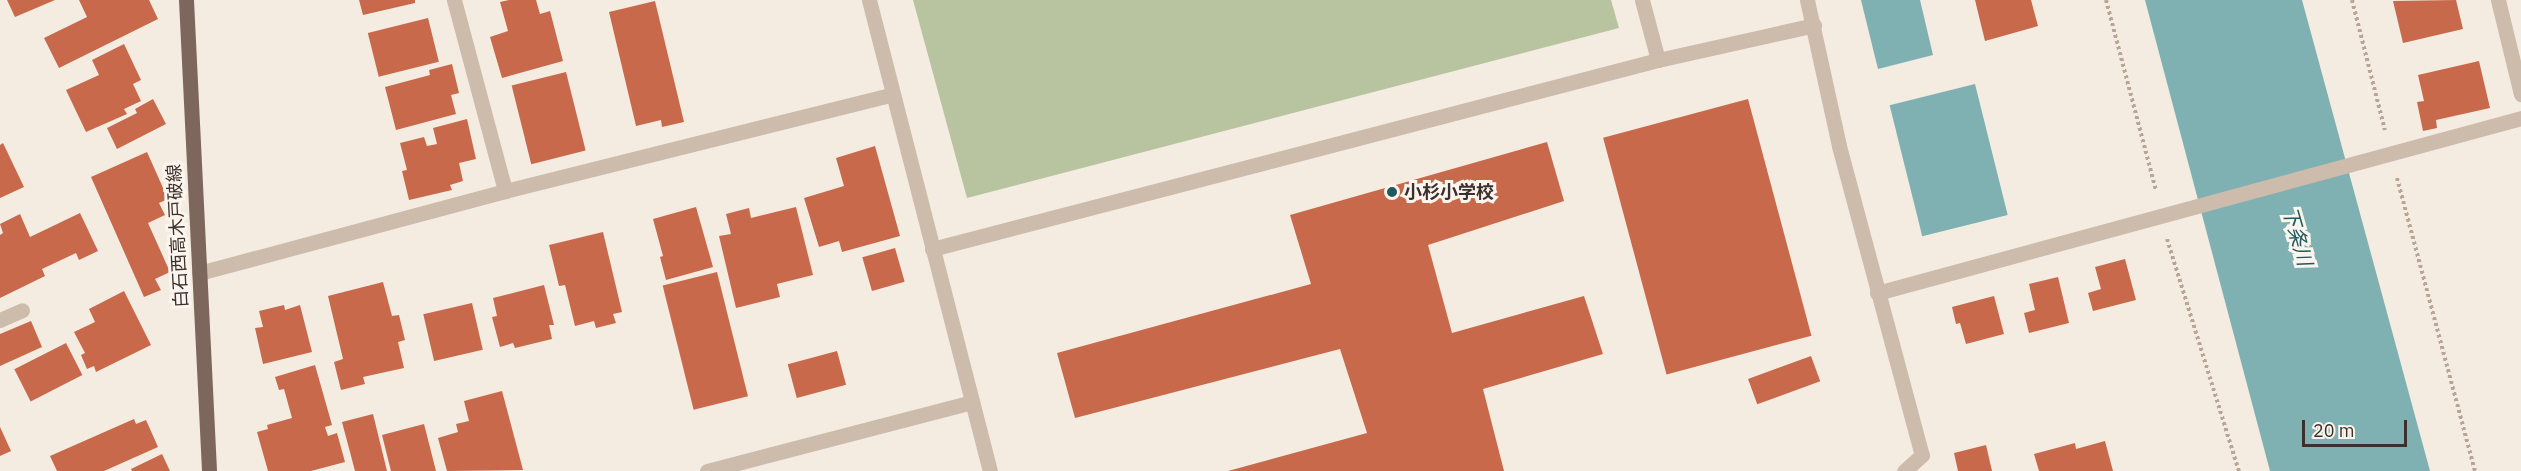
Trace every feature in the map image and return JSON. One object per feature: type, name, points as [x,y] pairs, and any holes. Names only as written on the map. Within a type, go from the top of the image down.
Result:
[{"type":"main road","name":"白石西高木戸破線","points":[[186,0],[209,471]]},
{"type":"street","points":[[454,0],[505,191]]},
{"type":"street","points":[[869,0],[990,471]]},
{"type":"street","points":[[1642,0],[1658,60]]},
{"type":"street","points":[[1807,0],[1839,146],[1927,471]]},
{"type":"street","points":[[2498,0],[2521,94]]},
{"type":"street","points":[[932,249],[1658,60],[1814,25]]},
{"type":"street","points":[[199,273],[505,191],[893,94]]},
{"type":"street","points":[[1878,293],[2521,118]]},
{"type":"street","points":[[0,320],[22,310]]},
{"type":"street","points":[[707,471],[972,402]]},
{"type":"street","points":[[1905,471],[1922,455]]},
{"type":"path","points":[[2352,0],[2475,471]]},
{"type":"green space","points":[[913,0],[1611,0],[1619,28],[967,198]]},
{"type":"water","points":[[1861,0],[1920,0],[1933,55],[1878,69]]},
{"type":"water","name":"下条川","points":[[2145,0],[2302,0],[2430,471],[2270,471]]},
{"type":"water","points":[[1975,84],[2008,215],[1922,236],[1890,105]]},
{"type":"building","points":[[7,0],[55,0],[15,17]]},
{"type":"building","points":[[79,0],[149,0],[158,19],[59,68],[44,38],[87,17]]},
{"type":"building","points":[[359,0],[415,0],[415,3],[363,15]]},
{"type":"building","points":[[536,0],[540,14],[550,11],[563,61],[502,78],[490,37],[508,31],[500,2]]},
{"type":"building","points":[[1975,0],[2031,0],[2038,26],[1985,41]]},
{"type":"building","points":[[2456,0],[2463,29],[2403,43],[2393,1]]},
{"type":"building","points":[[655,1],[684,122],[662,127],[661,120],[636,126],[609,12]]},
{"type":"building","points":[[428,18],[439,62],[379,77],[368,33]]},
{"type":"building","points":[[124,44],[141,80],[133,84],[141,101],[124,109],[127,114],[86,132],[66,90],[99,75],[92,60]]},
{"type":"building","points":[[2479,61],[2490,108],[2436,120],[2437,128],[2423,131],[2417,102],[2424,101],[2418,75]]},
{"type":"building","points":[[452,64],[459,93],[451,95],[456,114],[396,130],[385,87],[430,75],[429,70]]},
{"type":"building","points":[[566,72],[586,151],[531,164],[512,86]]},
{"type":"building","points":[[153,99],[166,124],[117,149],[107,128],[137,113],[135,109]]},
{"type":"building","points":[[1748,99],[1811,336],[1667,374],[1603,138]]},
{"type":"building","points":[[467,119],[476,159],[459,163],[463,181],[450,185],[452,190],[409,200],[402,171],[407,170],[400,143],[424,137],[427,146],[437,144],[433,128]]},
{"type":"building","points":[[1547,142],[1564,201],[1428,245],[1452,333],[1584,296],[1603,354],[1483,389],[1504,471],[1228,471],[1367,433],[1340,349],[1075,418],[1057,353],[1311,284],[1290,215]]},
{"type":"building","points":[[3,143],[24,187],[0,198],[0,145]]},
{"type":"building","points":[[875,146],[900,236],[842,252],[839,241],[819,247],[804,198],[844,186],[836,158]]},
{"type":"building","points":[[147,152],[168,199],[159,203],[165,215],[148,223],[170,272],[155,279],[161,290],[144,297],[91,177]]},
{"type":"building","points":[[696,207],[713,267],[666,280],[660,257],[663,256],[653,219]]},
{"type":"building","points":[[796,207],[813,275],[777,284],[780,297],[736,308],[719,236],[731,234],[726,214],[749,208],[751,218]]},
{"type":"building","points":[[80,213],[98,251],[79,260],[76,253],[42,269],[45,276],[0,298],[0,235],[3,233],[0,224],[20,214],[30,237]]},
{"type":"building","points":[[603,232],[622,312],[613,314],[616,323],[596,328],[594,321],[575,326],[565,285],[559,286],[549,245]]},
{"type":"building","points":[[895,248],[905,282],[872,291],[862,257]]},
{"type":"building","points":[[2125,259],[2136,300],[2093,311],[2088,293],[2101,289],[2095,267]]},
{"type":"building","points":[[717,272],[748,396],[694,410],[663,286]]},
{"type":"building","points":[[2058,277],[2069,323],[2029,333],[2024,313],[2035,310],[2029,284]]},
{"type":"building","points":[[383,282],[392,316],[399,315],[405,340],[398,342],[404,368],[363,377],[365,384],[341,390],[334,362],[343,359],[328,296]]},
{"type":"building","points":[[544,285],[554,325],[549,325],[552,339],[515,348],[513,343],[500,347],[492,317],[497,316],[493,298]]},
{"type":"building","points":[[124,291],[151,345],[96,372],[94,366],[87,369],[81,355],[85,353],[74,332],[95,322],[89,309]]},
{"type":"building","points":[[1994,296],[2004,334],[1966,344],[1960,323],[1956,324],[1952,307]]},
{"type":"building","points":[[472,303],[483,350],[434,361],[423,314]]},
{"type":"building","points":[[284,305],[285,310],[300,305],[312,352],[263,364],[255,328],[263,327],[259,311]]},
{"type":"building","points":[[31,321],[42,347],[0,366],[0,334]]},
{"type":"building","points":[[66,343],[82,375],[31,401],[14,369]]},
{"type":"building","points":[[837,351],[846,385],[797,398],[788,364]]},
{"type":"building","points":[[1811,356],[1820,381],[1757,404],[1748,379]]},
{"type":"building","points":[[315,365],[332,425],[325,427],[328,436],[337,433],[345,462],[311,471],[268,471],[257,432],[268,429],[267,425],[292,418],[284,389],[279,390],[275,377]]},
{"type":"building","points":[[502,391],[523,470],[447,471],[438,438],[458,432],[456,424],[469,421],[464,401]]},
{"type":"building","points":[[373,414],[387,471],[355,471],[342,422]]},
{"type":"building","points":[[134,419],[136,424],[146,420],[158,447],[104,471],[57,471],[50,456]]},
{"type":"building","points":[[424,424],[436,471],[391,471],[382,435]]},
{"type":"building","points":[[0,427],[11,451],[0,456]]},
{"type":"building","points":[[2105,441],[2113,471],[2039,471],[2034,454],[2075,443],[2076,449]]},
{"type":"building","points":[[1986,445],[1992,471],[1958,471],[1954,453]]},
{"type":"building","points":[[162,454],[170,471],[132,471],[131,469]]},
{"type":"place","name":"小杉小学校","points":[[1392,192]]}]
